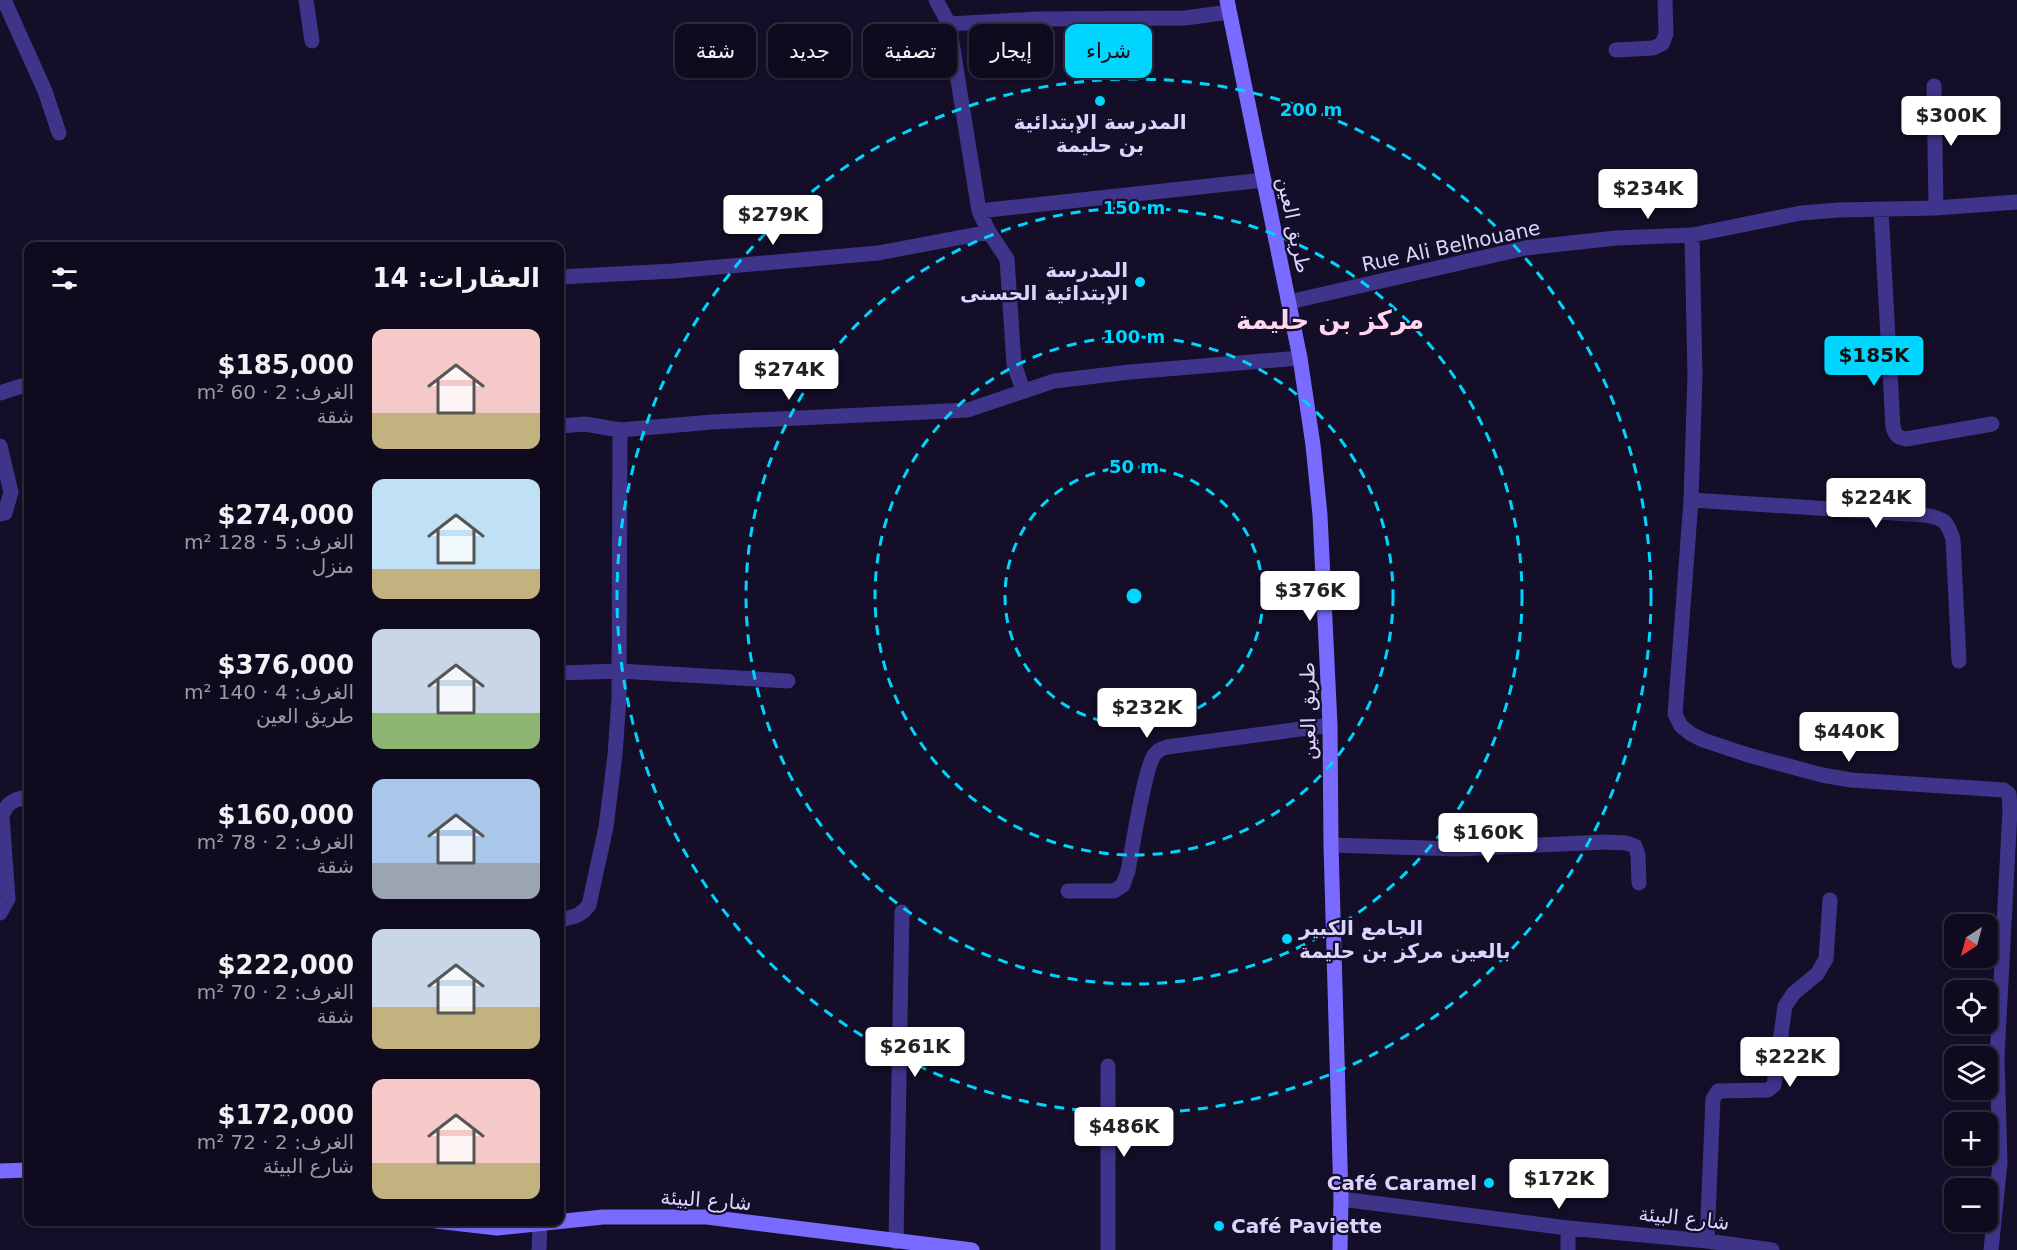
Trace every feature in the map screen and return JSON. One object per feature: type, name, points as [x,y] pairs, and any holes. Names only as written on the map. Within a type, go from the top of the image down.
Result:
[{"type":"main road","name":"طريق العين","points":[[1228,6],[1300,358],[1313,445],[1320,515],[1330,725],[1341,1199],[1340,1250]]},
{"type":"main road","points":[[0,1171],[24,1170]]},
{"type":"main road","name":"شارع البيئة","points":[[564,1221],[603,1217],[706,1217],[939,1249],[972,1250]]},
{"type":"main road","name":"شارع البيئة","points":[[480,1226],[497,1228],[514,1226]]},
{"type":"street","points":[[4,0],[45,91],[59,133]]},
{"type":"street","points":[[306,0],[312,41]]},
{"type":"street","points":[[936,0],[949,24],[1037,19],[1185,18],[1228,6]]},
{"type":"street","points":[[1616,50],[1653,48],[1662,44],[1666,34],[1665,0]]},
{"type":"street","points":[[957,74],[979,211],[989,232],[1007,259],[1014,364],[1023,390]]},
{"type":"street","points":[[1934,86],[1936,208]]},
{"type":"street","points":[[979,211],[1264,180]]},
{"type":"street","name":"Rue Ali Belhouane","points":[[1289,302],[1525,248],[1616,238],[1692,235],[1802,213],[1936,208],[2017,202]]},
{"type":"street","points":[[1881,210],[1892,416],[1895,434],[1906,439],[1992,424]]},
{"type":"street","points":[[564,277],[673,271],[878,253],[989,232]]},
{"type":"street","points":[[1692,235],[1695,375],[1690,500],[1675,714],[1691,734],[1714,744],[1822,775],[1851,780],[2004,790],[2009,794],[1997,1057],[2000,1163],[1991,1250]]},
{"type":"street","points":[[564,426],[585,424],[620,430],[712,422],[968,410],[1054,381],[1130,372],[1300,358]]},
{"type":"street","points":[[0,393],[24,385]]},
{"type":"street","points":[[564,919],[583,914],[589,904],[612,790],[619,671],[620,430]]},
{"type":"street","points":[[0,446],[12,492],[5,513],[0,514]]},
{"type":"street","points":[[1690,500],[1941,518],[1948,525],[1953,539],[1959,661]]},
{"type":"street","points":[[564,673],[619,671],[788,681]]},
{"type":"street","points":[[1068,891],[1114,891],[1123,885],[1128,871],[1148,773],[1154,754],[1160,750],[1167,747],[1330,725]]},
{"type":"street","points":[[0,913],[8,899],[2,816],[4,809],[12,800],[24,798]]},
{"type":"street","points":[[1331,845],[1458,849],[1626,843],[1635,846],[1638,855],[1639,883]]},
{"type":"street","points":[[1707,1241],[1713,1099],[1718,1091],[1768,1090],[1774,1085],[1785,1006],[1794,993],[1817,974],[1826,959],[1830,900]]},
{"type":"street","points":[[896,1242],[902,912]]},
{"type":"street","points":[[1108,1066],[1108,1250]]},
{"type":"street","name":"شارع البيئة","points":[[1341,1199],[1568,1228],[1707,1241],[1772,1250]]},
{"type":"street","points":[[539,1250],[540,1226]]},
{"type":"street","points":[[1568,1228],[1568,1250]]},
{"type":"place","name":"المدرسة الإبتدائية بن حليمة","points":[[1100,101]]},
{"type":"place","name":"المدرسة الإبتدائية الحسنى","points":[[1140,282]]},
{"type":"place","name":"الجامع الكبير بالعين مركز بن حليمة","points":[[1287,939]]},
{"type":"place","name":"Café Caramel","points":[[1489,1183]]},
{"type":"place","name":"Café Paviette","points":[[1219,1226]]},
{"type":"district","name":"مركز بن حليمة","points":[[1330,320]]}]
